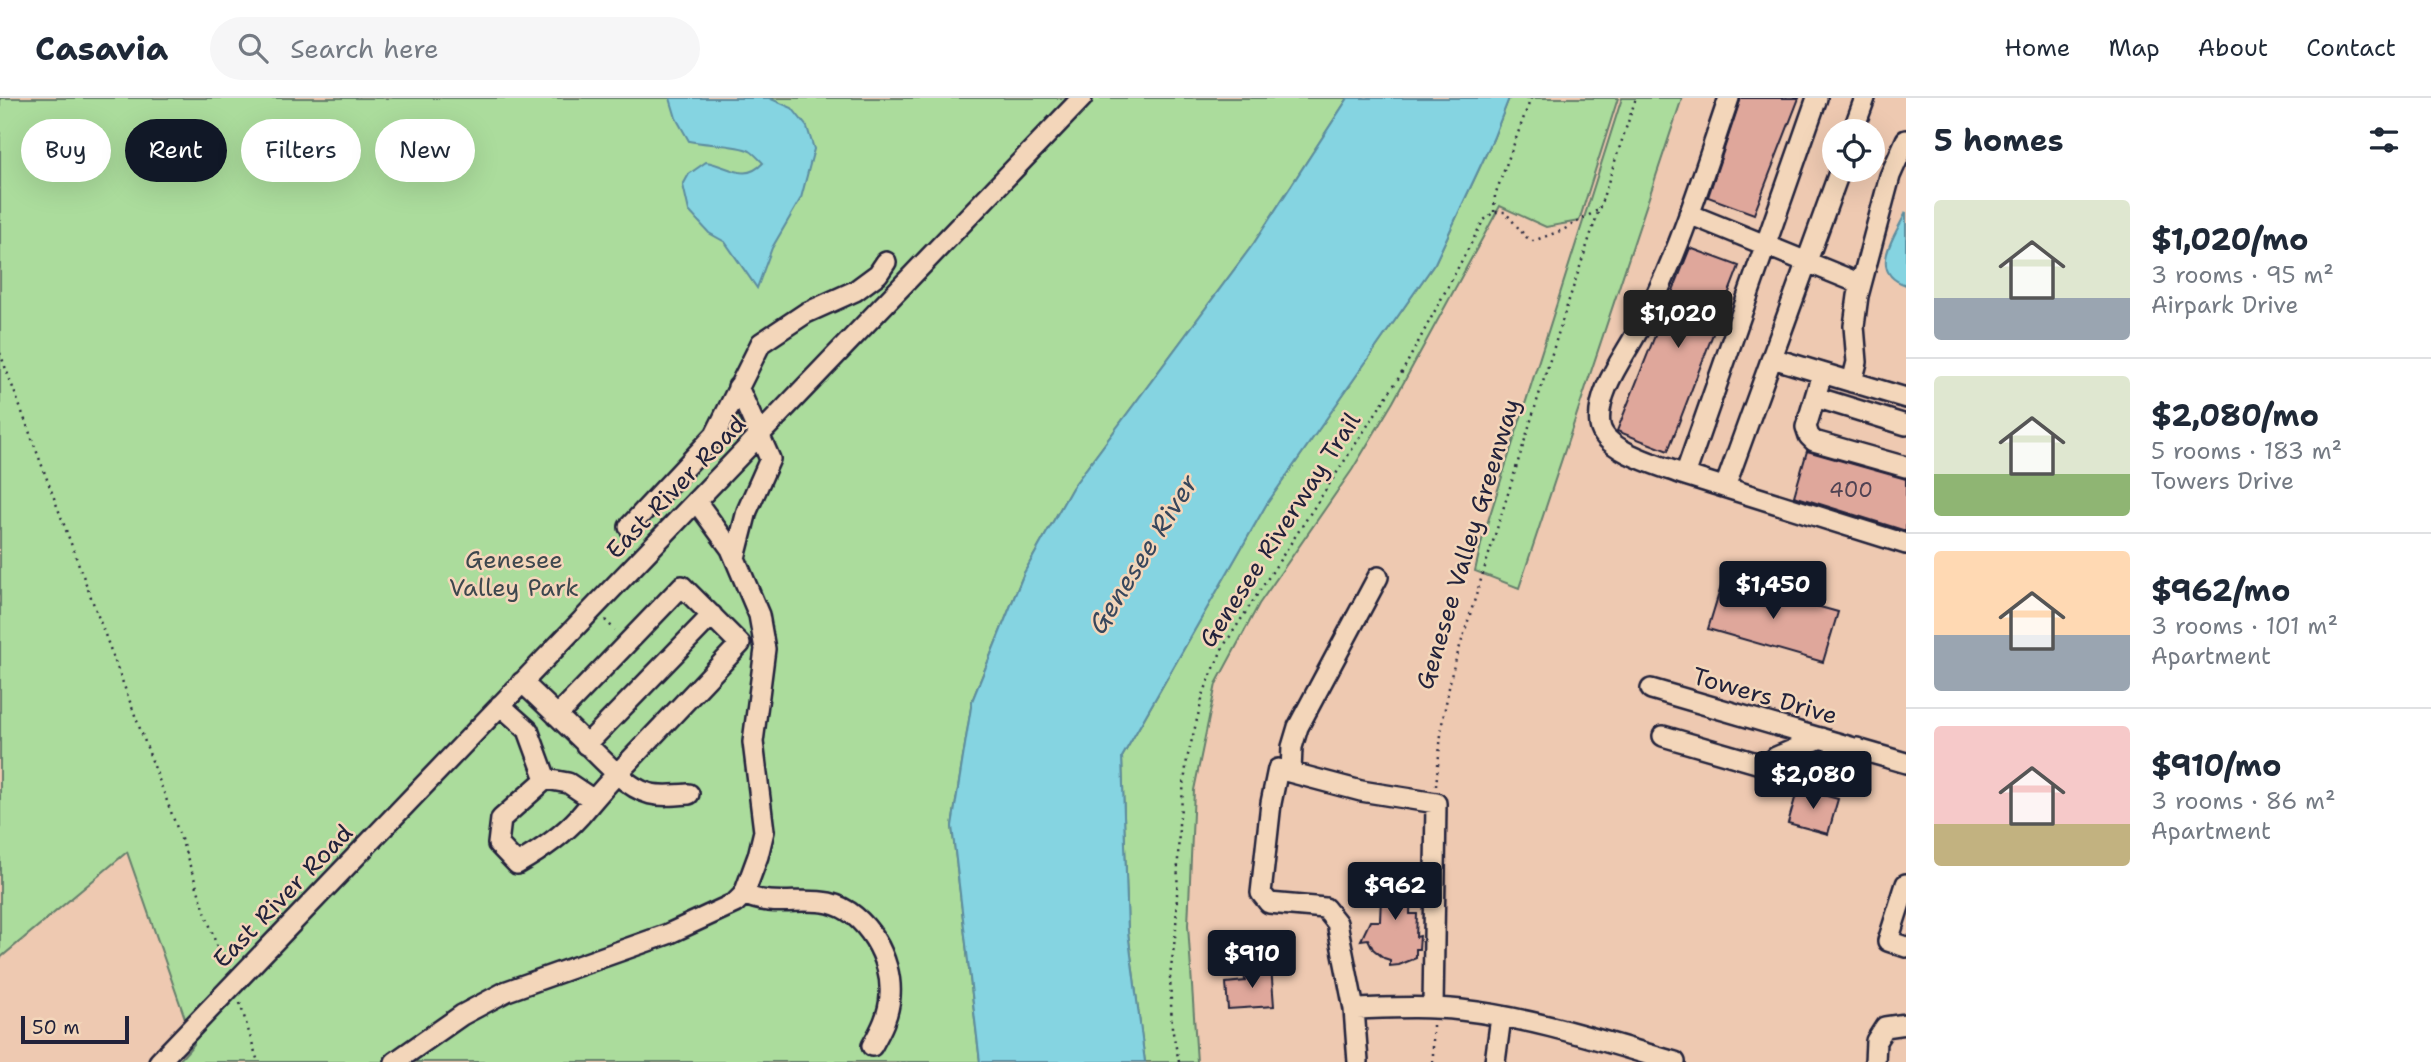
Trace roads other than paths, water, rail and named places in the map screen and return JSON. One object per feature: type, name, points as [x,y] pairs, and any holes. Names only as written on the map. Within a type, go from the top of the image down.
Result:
[{"type":"street","name":"East River Road","points":[[159,1062],[1082,98]]},
{"type":"street","points":[[1729,98],[1689,214],[1658,291],[1612,376],[1603,402],[1600,426],[1617,449],[1685,474],[1906,544]]},
{"type":"street","points":[[1685,474],[1817,98]]},
{"type":"street","points":[[1857,119],[1865,98]]},
{"type":"street","points":[[1852,382],[1857,362],[1855,317],[1861,284],[1890,176],[1906,140]]},
{"type":"street","points":[[1725,487],[1836,182]]},
{"type":"street","points":[[1689,214],[1861,284]]},
{"type":"street","points":[[629,527],[715,435],[761,343],[806,313],[855,291],[878,274],[886,262]]},
{"type":"street","points":[[1772,358],[1906,398]]},
{"type":"street","points":[[1822,374],[1806,427],[1809,436],[1814,441],[1906,467]]},
{"type":"street","points":[[735,558],[747,511],[770,459],[738,387]]},
{"type":"street","points":[[1815,397],[1906,425]]},
{"type":"street","points":[[395,1062],[462,1015],[507,991],[668,934],[735,903],[744,894],[764,831],[753,741],[765,649],[759,615],[735,558],[696,501]]},
{"type":"street","points":[[1291,772],[1295,734],[1378,577]]},
{"type":"street","points":[[546,779],[502,819],[498,844],[517,864],[542,850],[579,817],[592,799],[740,644],[682,586],[557,716]]},
{"type":"street","points":[[586,745],[712,615]]},
{"type":"street","points":[[522,682],[634,789],[664,796],[690,794]]},
{"type":"street","name":"Towers Drive","points":[[1651,689],[1906,763]]},
{"type":"street","points":[[500,705],[528,730],[546,779]]},
{"type":"street","points":[[1663,736],[1826,783],[1840,777],[1848,769],[1857,748]]},
{"type":"street","points":[[1769,767],[1776,757],[1821,738]]},
{"type":"street","points":[[1358,1062],[1353,1009],[1337,923],[1325,908],[1269,903],[1261,893],[1271,803],[1278,769],[1361,791],[1436,803],[1433,1008]]},
{"type":"street","points":[[546,779],[568,783],[592,799]]},
{"type":"street","points":[[1906,884],[1888,941],[1906,947]]},
{"type":"street","points":[[744,894],[765,901],[831,904],[846,909],[866,928],[886,962],[891,984],[885,1021],[872,1046]]},
{"type":"street","points":[[1353,1009],[1463,1010],[1570,1032],[1675,1062]]},
{"type":"street","points":[[1495,1062],[1501,1017]]},
{"type":"street","points":[[1875,1062],[1876,1041],[1885,1027],[1906,1024]]},
{"type":"water","points":[[670,98],[769,98],[792,108],[807,127],[814,149],[801,198],[772,248],[757,288],[725,242],[709,233],[689,211],[683,185],[689,174],[706,162],[743,173],[756,169],[763,163],[752,152],[744,149],[689,141],[676,118]]},
{"type":"water","name":"Genesee River","points":[[1348,98],[1509,98],[1493,139],[1435,263],[1266,505],[1122,757],[1128,932],[1145,1062],[980,1062],[952,826],[972,701],[1024,573],[1072,488],[1254,243]]},
{"type":"water","points":[[1906,212],[1906,285],[1894,279],[1886,262],[1891,242]]},
{"type":"park label","name":"Genesee Valley Park","points":[[514,574]]}]
